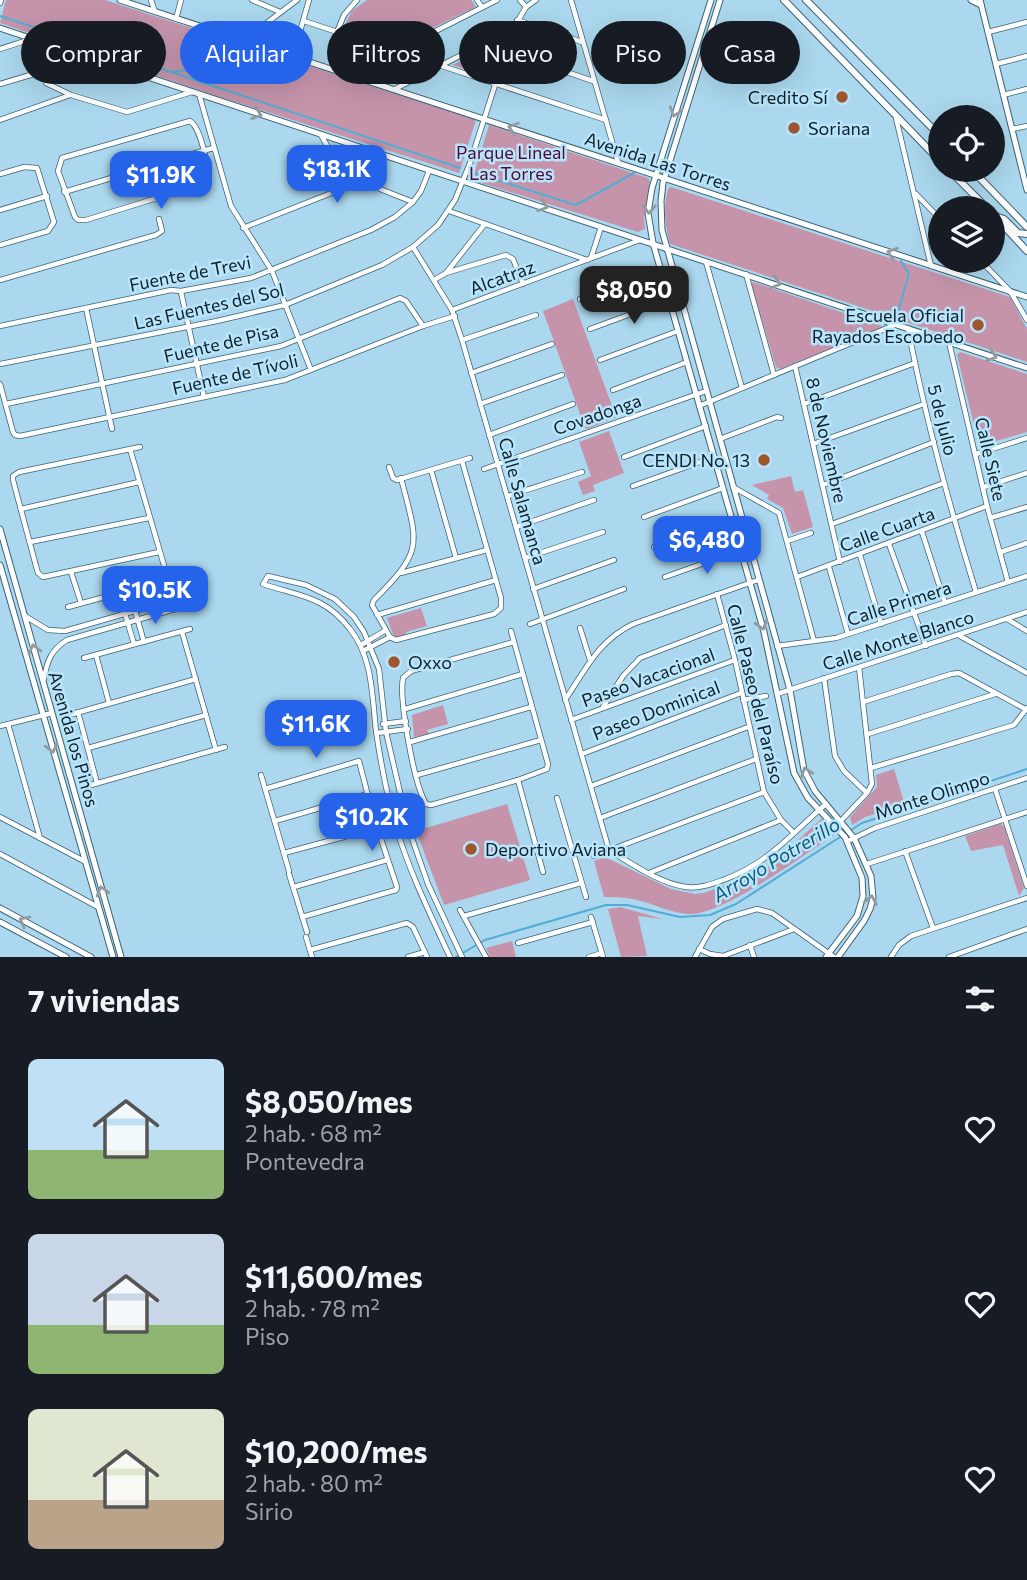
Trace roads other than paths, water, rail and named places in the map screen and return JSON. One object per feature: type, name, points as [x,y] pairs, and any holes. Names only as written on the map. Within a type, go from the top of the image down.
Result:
[{"type":"main road","points":[[784,0],[928,148]]},
{"type":"main road","points":[[806,0],[928,124]]},
{"type":"main road","points":[[895,113],[906,102]]},
{"type":"main road","points":[[961,182],[975,196]]},
{"type":"main road","points":[[984,182],[1027,227]]},
{"type":"main road","points":[[1005,220],[1018,233],[1027,234]]},
{"type":"main road","points":[[1005,227],[1027,251]]},
{"type":"street","name":"Avenida Las Torres","points":[[120,0],[182,21]]},
{"type":"street","points":[[151,0],[155,12]]},
{"type":"street","points":[[176,19],[181,0]]},
{"type":"street","points":[[252,0],[280,12]]},
{"type":"street","points":[[269,21],[297,0]]},
{"type":"street","points":[[309,0],[304,20],[327,28]]},
{"type":"street","points":[[342,21],[357,0]]},
{"type":"street","points":[[477,0],[482,7]]},
{"type":"street","points":[[445,26],[497,0]]},
{"type":"street","points":[[520,0],[526,7]]},
{"type":"street","points":[[536,0],[526,7],[517,20],[583,42]]},
{"type":"street","points":[[571,0],[591,70]]},
{"type":"street","points":[[704,21],[711,0]]},
{"type":"street","points":[[714,21],[720,0]]},
{"type":"street","points":[[971,0],[980,3],[1027,190]]},
{"type":"street","points":[[988,32],[1027,22]]},
{"type":"street","points":[[0,28],[21,35]]},
{"type":"street","points":[[700,35],[656,175],[648,212],[653,243],[764,632],[794,773],[808,798],[841,826]]},
{"type":"street","points":[[0,49],[21,42]]},
{"type":"street","points":[[996,64],[1027,56]]},
{"type":"street","points":[[700,65],[665,178],[660,211],[665,246],[790,690],[804,770],[815,791],[867,864],[873,888],[870,909],[864,921],[832,956]]},
{"type":"street","points":[[0,84],[21,78]]},
{"type":"street","points":[[166,83],[1027,368]]},
{"type":"street","points":[[47,84],[71,95],[127,112],[196,93]]},
{"type":"street","name":"Avenida Las Torres","points":[[379,84],[928,265]]},
{"type":"street","points":[[395,89],[405,84]]},
{"type":"street","points":[[601,226],[589,260],[449,211],[470,163],[494,84],[606,120]]},
{"type":"street","points":[[595,84],[618,162]]},
{"type":"street","points":[[682,88],[692,90]]},
{"type":"street","points":[[1003,95],[1027,89]]},
{"type":"street","points":[[196,93],[231,206],[272,271],[311,370]]},
{"type":"street","points":[[0,120],[71,95]]},
{"type":"street","points":[[895,113],[928,253]]},
{"type":"street","points":[[190,121],[195,125],[203,151],[208,176],[205,183],[78,220],[64,192],[58,171],[59,162],[72,154],[190,121]]},
{"type":"street","points":[[1012,130],[1027,126]]},
{"type":"street","points":[[243,228],[344,188],[347,184],[344,174],[321,135]]},
{"type":"street","points":[[351,145],[380,189],[413,202],[429,171]]},
{"type":"street","points":[[64,192],[213,148]]},
{"type":"street","points":[[0,174],[24,167],[34,167],[40,171],[54,222],[48,231],[0,245]]},
{"type":"street","points":[[914,193],[928,207]]},
{"type":"street","points":[[0,210],[47,196]]},
{"type":"street","name":"Fuente de Trevi","points":[[0,326],[171,290],[181,291],[251,278],[371,230],[395,217],[413,202]]},
{"type":"street","name":"Las Fuentes del Sol","points":[[1,364],[285,306],[383,265],[413,247],[449,211]]},
{"type":"street","points":[[0,280],[156,235],[162,229],[159,219]]},
{"type":"street","points":[[446,273],[484,225]]},
{"type":"street","name":"Alcatraz","points":[[452,310],[640,240]]},
{"type":"street","name":"Calle Salamanca","points":[[413,247],[452,310],[463,340],[609,850]]},
{"type":"street","points":[[434,280],[446,273],[506,255],[513,259],[523,284]]},
{"type":"street","points":[[706,262],[742,388]]},
{"type":"street","points":[[580,299],[661,270]]},
{"type":"street","points":[[745,273],[774,375]]},
{"type":"street","name":"Avenida Las Torres","points":[[953,273],[1027,297]]},
{"type":"street","points":[[993,273],[1010,291],[1027,320]]},
{"type":"street","points":[[181,291],[204,397]]},
{"type":"street","name":"Fuente de Pisa","points":[[6,404],[265,350],[402,298],[409,304],[422,326]]},
{"type":"street","points":[[590,329],[669,300]]},
{"type":"street","points":[[86,308],[112,429]]},
{"type":"street","points":[[463,340],[536,315]]},
{"type":"street","name":"Fuente de Tívoli","points":[[6,404],[15,435],[110,418],[285,380],[454,316]]},
{"type":"street","points":[[699,406],[898,324]]},
{"type":"street","name":"5 de Julio","points":[[908,327],[933,442],[976,592]]},
{"type":"street","points":[[600,360],[678,331]]},
{"type":"street","name":"Calle Siete","points":[[949,341],[987,506],[1008,582]]},
{"type":"street","points":[[471,373],[552,344]]},
{"type":"street","points":[[613,390],[687,362]]},
{"type":"street","points":[[804,404],[915,363]]},
{"type":"street","name":"8 de Noviembre","points":[[795,366],[840,562]]},
{"type":"street","points":[[480,404],[562,375]]},
{"type":"street","points":[[0,384],[6,404]]},
{"type":"street","name":"Covadonga","points":[[484,469],[706,391]]},
{"type":"street","points":[[489,435],[573,404]]},
{"type":"street","points":[[813,444],[924,404]]},
{"type":"street","points":[[720,439],[775,417],[781,418]]},
{"type":"street","points":[[624,457],[706,426]]},
{"type":"street","points":[[976,454],[1027,438]]},
{"type":"street","points":[[824,485],[933,442]]},
{"type":"street","points":[[140,447],[19,472],[13,475],[13,480],[38,573],[43,577],[159,552]]},
{"type":"street","points":[[130,449],[168,579]]},
{"type":"street","points":[[633,486],[714,457]]},
{"type":"street","points":[[390,467],[394,479],[470,458]]},
{"type":"street","points":[[401,478],[415,539],[412,553],[400,574],[374,600],[372,607],[390,637],[396,640],[494,614],[501,608],[496,580],[462,461]]},
{"type":"street","points":[[431,470],[456,558]]},
{"type":"street","points":[[508,496],[582,472]]},
{"type":"street","points":[[984,487],[1027,473]]},
{"type":"street","points":[[21,509],[139,482]]},
{"type":"street","points":[[832,524],[944,483]]},
{"type":"street","points":[[733,486],[778,511],[814,641]]},
{"type":"street","points":[[644,517],[723,488]]},
{"type":"street","points":[[516,527],[594,500]]},
{"type":"street","name":"Calle Cuarta","points":[[797,577],[987,506]]},
{"type":"street","points":[[990,517],[1027,507]]},
{"type":"street","points":[[30,542],[149,518]]},
{"type":"street","points":[[654,547],[732,519]]},
{"type":"street","name":"Avenida los Pinos","points":[[0,529],[3,551],[24,615],[121,957]]},
{"type":"street","points":[[922,531],[944,603]]},
{"type":"street","points":[[524,558],[603,532]]},
{"type":"street","points":[[787,541],[811,533]]},
{"type":"street","points":[[1001,552],[1027,543]]},
{"type":"street","points":[[889,544],[926,646]]},
{"type":"street","points":[[400,574],[488,550]]},
{"type":"street","points":[[665,578],[741,550]]},
{"type":"street","points":[[860,555],[881,624]]},
{"type":"street","points":[[533,589],[614,560]]},
{"type":"street","name":"Avenida los Pinos","points":[[0,565],[113,957]]},
{"type":"street","points":[[829,567],[848,634]]},
{"type":"street","points":[[71,572],[81,603]]},
{"type":"street","points":[[449,955],[397,831],[362,648],[343,621],[320,601],[263,584],[268,576],[306,585],[335,599],[355,617],[372,647],[379,669],[386,732],[401,802],[428,884],[461,957]]},
{"type":"street","name":"Calle Primera","points":[[777,646],[848,634],[1027,576]]},
{"type":"street","points":[[144,642],[129,590],[176,577]]},
{"type":"street","points":[[377,615],[496,580]]},
{"type":"street","points":[[565,701],[590,661],[609,638],[619,631],[758,580]]},
{"type":"street","points":[[530,624],[624,589]]},
{"type":"street","points":[[68,607],[119,593],[134,644]]},
{"type":"street","name":"Calle Paseo del Paraíso","points":[[717,594],[735,660],[764,792],[781,820],[794,833]]},
{"type":"street","points":[[24,615],[48,630],[65,631],[183,597]]},
{"type":"street","points":[[43,683],[49,658],[53,651],[67,640],[189,605]]},
{"type":"street","name":"Calle Monte Blanco","points":[[777,694],[1027,612]]},
{"type":"street","points":[[1006,618],[1027,631]]},
{"type":"street","points":[[602,708],[623,676],[640,658],[726,625]]},
{"type":"street","points":[[580,628],[590,661]]},
{"type":"street","points":[[83,658],[190,629]]},
{"type":"street","points":[[362,648],[368,640],[386,630]]},
{"type":"street","points":[[65,631],[67,640]]},
{"type":"street","points":[[511,631],[548,764],[546,771],[431,805],[424,802],[406,721],[402,681],[405,675],[514,642]]},
{"type":"street","points":[[182,632],[216,750]]},
{"type":"street","points":[[960,635],[1027,673]]},
{"type":"street","points":[[362,648],[372,647],[390,637]]},
{"type":"street","points":[[96,655],[109,704]]},
{"type":"street","name":"Paseo Vacacional","points":[[571,720],[735,660]]},
{"type":"street","points":[[841,826],[872,784],[859,667]]},
{"type":"street","points":[[405,709],[523,674]]},
{"type":"street","points":[[863,702],[951,674],[965,675],[995,694],[1027,709],[1014,725],[871,768]]},
{"type":"street","points":[[824,678],[835,756],[844,771],[867,793]]},
{"type":"street","points":[[69,715],[196,679]]},
{"type":"street","name":"Paseo Dominical","points":[[582,754],[741,693]]},
{"type":"street","points":[[868,734],[995,694]]},
{"type":"street","points":[[743,700],[766,696]]},
{"type":"street","points":[[410,742],[531,707]]},
{"type":"street","points":[[78,712],[97,783]]},
{"type":"street","points":[[0,726],[52,713]]},
{"type":"street","points":[[88,748],[206,715]]},
{"type":"street","points":[[376,726],[406,721]]},
{"type":"street","points":[[45,724],[55,722]]},
{"type":"street","points":[[8,724],[40,838]]},
{"type":"street","points":[[591,786],[748,727]]},
{"type":"street","points":[[377,733],[408,729]]},
{"type":"street","points":[[416,775],[541,740]]},
{"type":"street","points":[[84,787],[225,747]]},
{"type":"street","points":[[600,818],[756,759]]},
{"type":"street","points":[[265,789],[359,761],[373,815],[397,887],[396,890],[302,916]]},
{"type":"street","points":[[261,775],[312,957]]},
{"type":"street","name":"Monte Olimpo","points":[[849,837],[1027,778]]},
{"type":"street","points":[[518,780],[543,872]]},
{"type":"street","points":[[995,789],[1027,886]]},
{"type":"street","points":[[594,856],[764,792]]},
{"type":"street","points":[[274,821],[368,794]]},
{"type":"street","points":[[557,798],[586,897]]},
{"type":"street","points":[[371,804],[389,799]]},
{"type":"street","points":[[373,815],[401,802]]},
{"type":"street","points":[[609,850],[674,884],[689,888],[703,887],[751,869],[776,851],[826,804]]},
{"type":"street","points":[[867,864],[1027,812]]},
{"type":"street","points":[[0,817],[84,861]]},
{"type":"street","points":[[649,873],[781,820]]},
{"type":"street","points":[[284,853],[377,828]]},
{"type":"street","points":[[832,956],[857,916],[863,896],[862,878],[849,837]]},
{"type":"street","points":[[905,851],[933,928]]},
{"type":"street","points":[[0,854],[98,906]]},
{"type":"street","points":[[294,887],[387,860]]},
{"type":"street","points":[[464,916],[582,883]]},
{"type":"street","points":[[891,957],[904,940],[1027,898]]},
{"type":"street","points":[[0,908],[91,957]]},
{"type":"street","points":[[460,910],[486,957]]},
{"type":"street","points":[[695,957],[716,924],[748,910],[765,910],[795,928],[832,956]]},
{"type":"street","points":[[518,943],[592,920],[603,955],[589,957]]},
{"type":"street","points":[[0,922],[66,957]]},
{"type":"street","points":[[310,950],[407,923],[413,927],[426,955],[408,957]]},
{"type":"street","points":[[699,949],[723,956],[795,928]]},
{"type":"street","points":[[949,957],[1027,929]]},
{"type":"street","points":[[750,946],[754,957]]},
{"type":"waterway","points":[[0,16],[171,72],[180,71]]},
{"type":"waterway","points":[[171,72],[460,168]]},
{"type":"waterway","points":[[474,173],[576,205],[634,173]]},
{"type":"waterway","points":[[896,319],[909,274],[901,261]]},
{"type":"waterway","name":"Arroyo Potrerillo","points":[[456,957],[485,940],[606,905],[627,905],[680,917],[710,915],[736,904],[862,823],[1027,769]]},
{"type":"place","name":"Credito Sí","points":[[842,97]]},
{"type":"place","name":"Soriana","points":[[794,128]]},
{"type":"place","name":"Escuela Oficial Rayados Escobedo","points":[[978,325]]},
{"type":"place","name":"CENDI No. 13","points":[[764,460]]},
{"type":"place","name":"Oxxo","points":[[394,662]]},
{"type":"place","name":"Deportivo Aviana","points":[[471,849]]},
{"type":"park label","name":"Parque Lineal Las Torres","points":[[511,162]]}]
